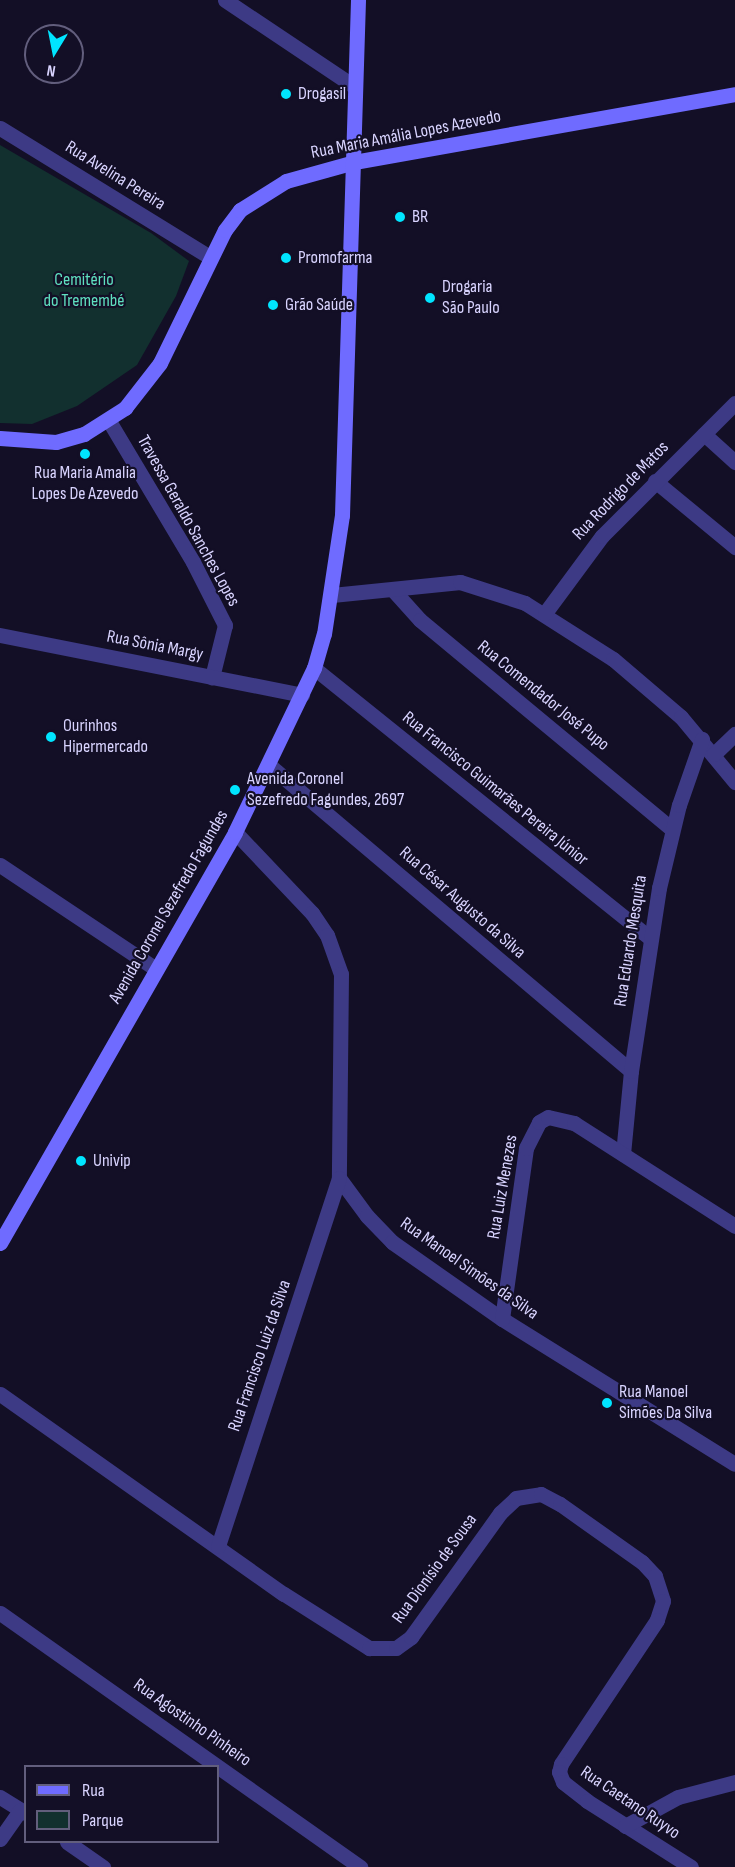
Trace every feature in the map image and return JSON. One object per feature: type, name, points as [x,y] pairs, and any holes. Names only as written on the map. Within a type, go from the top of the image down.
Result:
[{"type":"main road","name":"Avenida Coronel Sezefredo Fagundes","points":[[0,1243],[235,832],[314,668],[332,595],[343,491],[358,0]]},
{"type":"main road","name":"Rua Maria Amália Lopes Azevedo","points":[[0,438],[25,443],[56,441],[84,434],[109,421],[151,379],[210,257],[240,210],[262,193],[297,177],[354,162],[735,94]]},
{"type":"street","points":[[225,0],[355,87]]},
{"type":"street","name":"Rua Avelina Pereira","points":[[0,128],[210,257]]},
{"type":"street","name":"Rua Rodrigo de Matos","points":[[545,613],[602,536],[735,403]]},
{"type":"street","name":"Travessa Geraldo Sanches Lopes","points":[[109,421],[193,562],[225,625],[212,677]]},
{"type":"street","points":[[704,434],[735,462]]},
{"type":"street","points":[[655,481],[735,547]]},
{"type":"street","points":[[332,595],[393,590],[436,583],[468,584],[502,594],[545,613],[613,659],[702,739],[735,782]]},
{"type":"street","name":"Rua Comendador José Pupo","points":[[393,590],[420,620],[672,829]]},
{"type":"street","name":"Rua Sônia Margy","points":[[0,635],[302,695]]},
{"type":"street","name":"Rua Francisco Guimarães Pereira Júnior","points":[[314,668],[651,939]]},
{"type":"street","points":[[714,754],[735,734]]},
{"type":"street","name":"Rua Eduardo Mesquita","points":[[622,1154],[631,1071],[651,939],[672,829],[702,739]]},
{"type":"street","name":"Rua César Augusto da Silva","points":[[269,765],[631,1071]]},
{"type":"street","points":[[235,832],[312,913],[327,935],[341,974],[339,1178]]},
{"type":"street","points":[[0,865],[156,969]]},
{"type":"street","name":"Rua Luiz Menezes","points":[[502,1319],[526,1148],[538,1122],[548,1117],[574,1123],[735,1226]]},
{"type":"street","name":"Rua Manoel Simões da Silva","points":[[339,1178],[392,1242],[502,1319],[735,1464]]},
{"type":"street","name":"Rua Francisco Luiz da Silva","points":[[218,1546],[339,1178]]},
{"type":"street","name":"Rua Dionísio de Sousa","points":[[0,1394],[362,1645],[382,1650],[396,1648],[411,1637],[500,1513],[516,1498],[542,1494],[560,1504],[642,1562],[655,1576],[663,1601],[657,1620],[612,1691],[561,1764]]},
{"type":"street","name":"Rua Agostinho Pinheiro","points":[[0,1613],[215,1765]]},
{"type":"street","name":"Rua Caetano Ruyvo","points":[[561,1764],[563,1782],[685,1865]]},
{"type":"street","name":"Rua Agostinho Pinheiro","points":[[219,1768],[360,1867]]},
{"type":"street","points":[[625,1826],[678,1797],[735,1782]]},
{"type":"street","points":[[0,1797],[23,1812],[0,1839]]},
{"type":"street","points":[[68,1843],[103,1867]]},
{"type":"green space","name":"Cemitério do Tremembé","points":[[0,145],[151,233],[189,261],[176,296],[137,365],[77,406],[32,424],[0,423]]},
{"type":"place","name":"Drogasil","points":[[286,94]]},
{"type":"place","name":"BR","points":[[400,217]]},
{"type":"place","name":"Promofarma","points":[[286,258]]},
{"type":"place","name":"Drogaria São Paulo","points":[[430,298]]},
{"type":"place","name":"Grão Saúde","points":[[273,305]]},
{"type":"place","name":"Rua Maria Amalia Lopes De Azevedo","points":[[85,454]]},
{"type":"place","name":"Ourinhos Hipermercado","points":[[51,737]]},
{"type":"place","name":"Avenida Coronel Sezefredo Fagundes, 2697","points":[[235,790]]},
{"type":"place","name":"Univip","points":[[81,1161]]},
{"type":"place","name":"Rua Manoel Simões Da Silva","points":[[607,1403]]}]
